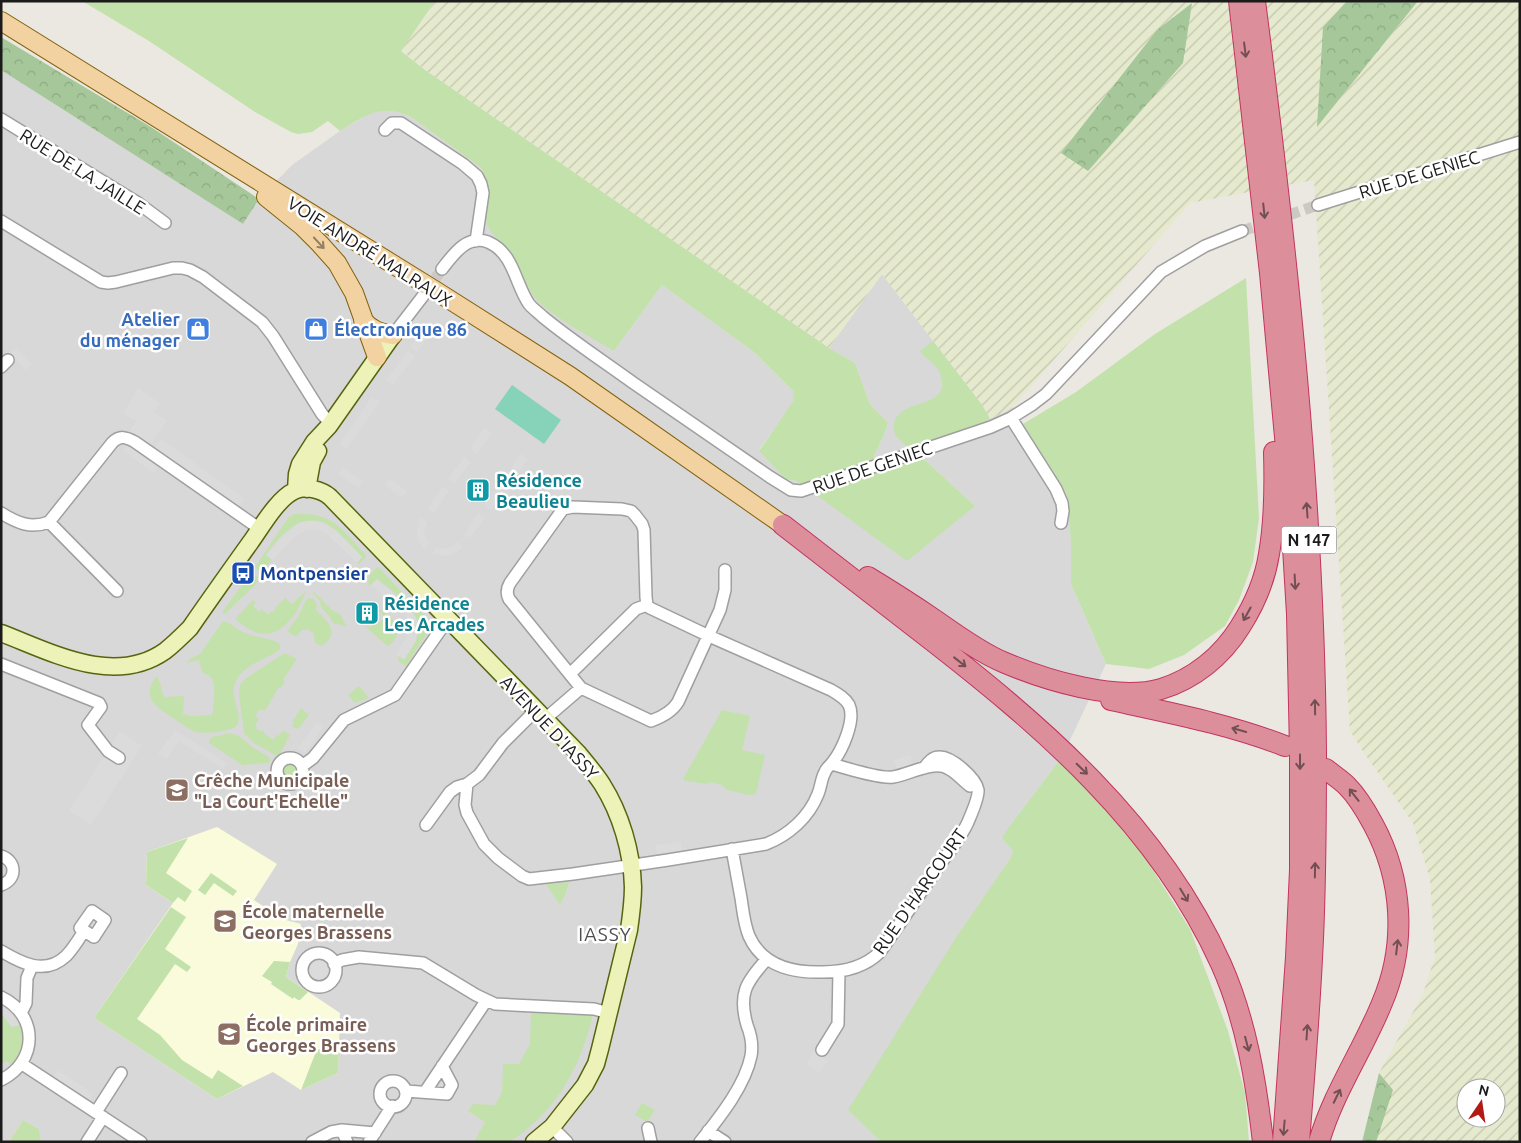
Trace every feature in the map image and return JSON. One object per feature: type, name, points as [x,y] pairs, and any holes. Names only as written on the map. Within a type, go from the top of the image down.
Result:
[{"type":"highway","name":"N 147","points":[[1239,1],[1270,273],[1290,490],[1297,614],[1300,741],[1299,879],[1296,957],[1283,1142]]},
{"type":"highway","name":"N 147","points":[[1255,1],[1293,334],[1308,527],[1313,638],[1316,751],[1315,877],[1312,960],[1299,1142]]},
{"type":"highway","points":[[858,571],[1000,661],[1036,675],[1072,685],[1109,691],[1136,692],[1160,689],[1179,682],[1201,669],[1231,641],[1249,614],[1261,585],[1269,556],[1274,523],[1275,472],[1270,273]]},
{"type":"highway","points":[[783,525],[820,544],[974,654],[1017,675],[1052,687],[1222,725],[1285,746]]},
{"type":"highway","points":[[783,525],[1014,706],[1089,776],[1120,809],[1149,845],[1179,887],[1203,927],[1222,966],[1238,1009],[1250,1052],[1263,1142]]},
{"type":"highway","points":[[1319,1142],[1334,1102],[1392,977],[1399,919],[1396,890],[1389,860],[1380,836],[1365,808],[1347,786],[1326,770]]},
{"type":"main road","name":"VOIE ANDRÉ MALRAUX","points":[[1,21],[570,376],[783,525]]},
{"type":"main road","points":[[216,155],[302,226],[337,264],[354,293],[377,357]]},
{"type":"main road","points":[[363,320],[371,328],[393,335]]},
{"type":"street","name":"RUE DE LA JAILLE","points":[[1,119],[138,202],[153,216],[165,223]]},
{"type":"street","points":[[385,130],[392,123],[401,123],[463,164],[477,176],[481,184],[483,193],[476,241],[460,248],[442,269]]},
{"type":"street","name":"RUE DE GENIEC","points":[[1318,205],[1520,142]]},
{"type":"street","points":[[1,220],[101,282],[116,282],[172,268],[190,270],[203,277],[262,322],[330,425]]},
{"type":"street","name":"RUE DE GENIEC","points":[[476,241],[490,243],[506,256],[528,302],[546,319],[770,477],[791,490],[798,491],[991,427],[1011,418],[1033,404],[1058,382],[1161,272],[1205,246],[1242,231]]},
{"type":"street","points":[[1,633],[74,661],[94,665],[127,666],[145,661],[163,652],[177,641],[190,628],[283,499],[302,489],[297,477],[300,464],[314,442],[330,425],[377,357],[423,296]]},
{"type":"street","points":[[1011,418],[1056,489],[1062,503],[1061,524]]},
{"type":"street","points":[[1,513],[17,522],[30,526],[49,522],[112,443],[116,439],[123,437],[135,442],[260,529]]},
{"type":"street","name":"AVENUE D'IASSY","points":[[302,489],[321,492],[330,497],[541,714],[578,753],[602,784],[619,818],[624,835],[633,887],[629,930],[596,1064],[585,1085],[552,1127],[534,1142]]},
{"type":"street","points":[[467,784],[466,809],[468,817],[490,852],[522,876],[534,879],[766,844],[781,837],[795,827],[814,804],[825,772],[844,743],[850,721],[850,710],[844,698],[831,690],[709,636],[655,612],[647,605],[644,530],[636,515],[631,511],[622,509],[573,507],[563,509],[510,582],[507,591],[509,599],[581,688],[651,721],[674,708],[709,636],[722,605],[725,590],[725,570]]},
{"type":"street","points":[[49,522],[117,591]]},
{"type":"street","points":[[570,674],[636,609],[647,605]]},
{"type":"street","points":[[302,766],[313,758],[344,720],[395,695],[448,619]]},
{"type":"street","points":[[1,664],[99,703],[101,707],[88,725],[108,751],[119,758]]},
{"type":"street","points":[[426,825],[450,792],[456,787],[467,784],[482,771],[502,744],[541,714],[581,688]]},
{"type":"street","name":"RUE D'HARCOURT","points":[[732,849],[747,929],[753,944],[767,959],[778,966],[818,972],[839,971],[862,964],[875,957],[966,826],[978,791],[946,767],[924,768],[890,778],[832,764]]},
{"type":"street","points":[[1,856],[11,862],[14,872],[10,881],[1,885]]},
{"type":"street","points":[[1,951],[18,961],[32,966],[43,966],[59,961],[72,949],[84,931]]},
{"type":"street","points":[[334,964],[342,960],[359,957],[423,963],[486,1001],[495,1004],[594,1009],[609,1012]]},
{"type":"street","points":[[700,1142],[734,1095],[749,1063],[752,1045],[743,1009],[743,995],[753,976],[767,959]]},
{"type":"street","points":[[21,1013],[26,1003],[27,978],[32,966]]},
{"type":"street","points":[[822,1050],[838,1024],[839,971]]},
{"type":"street","points":[[1,998],[8,1001],[21,1013],[28,1028],[29,1038],[29,1046],[22,1064],[10,1076],[1,1080]]},
{"type":"street","points":[[425,1092],[486,1001]]},
{"type":"street","points":[[22,1064],[141,1142]]},
{"type":"street","points":[[406,1091],[447,1094],[452,1085],[442,1066]]},
{"type":"street","points":[[87,1142],[99,1114],[121,1074]]},
{"type":"street","points":[[393,1081],[401,1084],[406,1091],[403,1102],[396,1106],[388,1105],[382,1099],[381,1091],[385,1084],[393,1081]]},
{"type":"street","points":[[312,1142],[331,1132],[342,1130],[372,1137],[392,1106]]},
{"type":"street","points":[[552,1127],[567,1142]]},
{"type":"street","points":[[648,1128],[651,1142]]},
{"type":"street","points":[[342,1130],[347,1142]]},
{"type":"street","points":[[708,1131],[725,1142]]},
{"type":"shaded area","points":[[435,1],[1347,1],[1323,27],[1318,126],[1418,1],[1520,1],[1520,1142],[1375,1141],[1393,1090],[1379,1073],[1423,994],[1435,956],[1430,879],[1413,823],[1350,731],[1314,180],[1190,203],[1013,407],[990,419],[982,405],[882,274],[829,348],[425,70],[401,50]]},
{"type":"shaded area","points":[[1,70],[243,224],[259,199],[292,165],[340,131],[372,112],[389,110],[411,117],[480,167],[485,177],[486,216],[489,229],[510,251],[517,262],[614,351],[662,285],[755,353],[793,391],[795,400],[759,450],[791,480],[975,506],[925,460],[917,455],[878,465],[874,456],[888,423],[870,404],[855,363],[829,348],[882,274],[982,405],[1001,414],[1013,407],[1067,495],[1071,544],[1071,584],[1106,664],[1062,757],[1011,824],[1013,851],[1010,859],[957,937],[849,1110],[881,1142],[41,1142],[39,1129],[23,1120],[9,1142],[1,1142]]},
{"type":"shaded area","points":[[430,321],[436,326],[417,352],[410,347]]},
{"type":"shaded area","points":[[16,348],[32,364],[26,370],[9,354]]},
{"type":"shaded area","points":[[408,351],[415,356],[393,385],[386,380]]},
{"type":"shaded area","points":[[138,388],[160,403],[154,412],[167,421],[150,445],[130,431],[136,421],[123,413]]},
{"type":"shaded area","points":[[372,397],[380,402],[346,449],[340,444]]},
{"type":"shaded area","points":[[484,428],[492,433],[476,454],[470,449]]},
{"type":"shaded area","points":[[161,439],[245,499],[238,509],[153,449]]},
{"type":"shaded area","points":[[129,442],[159,465],[153,473],[123,450]]},
{"type":"shaded area","points":[[521,454],[528,459],[512,481],[505,476]]},
{"type":"shaded area","points":[[464,457],[471,462],[455,483],[448,479]]},
{"type":"shaded area","points":[[343,467],[363,482],[358,488],[338,474]]},
{"type":"shaded area","points":[[390,479],[407,491],[402,498],[385,485]]},
{"type":"shaded area","points":[[500,484],[506,489],[491,510],[484,505]]},
{"type":"shaded area","points":[[443,487],[449,491],[434,513],[427,509]]},
{"type":"shaded area","points":[[478,513],[485,518],[470,538],[464,534]]},
{"type":"shaded area","points":[[420,517],[427,522],[424,532],[429,543],[424,549],[418,540],[417,534]]},
{"type":"shaded area","points":[[301,522],[323,523],[335,530],[362,557],[357,563],[326,533],[314,529],[302,532],[296,536],[273,560],[266,555],[295,525]]},
{"type":"shaded area","points":[[457,542],[463,547],[454,554],[448,556],[431,554],[436,548],[445,549]]},
{"type":"shaded area","points":[[377,579],[411,609],[417,621],[416,641],[404,660],[396,654],[407,637],[407,619],[402,612],[371,585]]},
{"type":"shaded area","points":[[316,723],[323,727],[305,753],[298,748]]},
{"type":"shaded area","points":[[175,730],[227,763],[223,769],[179,741],[166,759],[158,754]]},
{"type":"shaded area","points":[[120,731],[142,746],[91,825],[69,811]]},
{"type":"shaded area","points":[[910,755],[913,765],[897,770],[894,760]]},
{"type":"shaded area","points":[[217,827],[277,864],[254,900],[275,914],[275,917],[301,924],[298,944],[286,977],[340,1013],[338,1073],[301,1090],[273,1072],[217,1099],[94,1018],[173,903],[146,885],[147,852]]},
{"type":"shaded area","points":[[681,842],[682,850],[657,854],[656,845]]},
{"type":"shaded area","points":[[319,958],[324,959],[330,965],[330,975],[324,981],[319,982],[314,981],[308,975],[307,970],[308,965],[314,959]]},
{"type":"shaded area","points":[[1,1004],[11,1010],[20,1025],[12,1027],[1,1013]]},
{"type":"shaded area","points":[[813,1052],[827,1061],[819,1073],[806,1064]]},
{"type":"shaded area","points":[[58,1070],[93,1094],[88,1102],[53,1078]]},
{"type":"green space","points":[[82,1],[435,1],[401,51],[425,70],[829,348],[855,363],[870,404],[888,423],[874,456],[878,465],[917,455],[925,460],[975,506],[907,561],[797,481],[786,479],[759,451],[794,400],[793,391],[755,353],[662,285],[614,351],[570,325],[538,301],[529,289],[511,253],[488,227],[485,212],[486,181],[480,167],[411,117],[391,111],[382,111],[366,116],[340,131],[328,121],[312,132],[298,134],[291,132],[255,112],[149,41]]},
{"type":"green space","points":[[1347,1],[1418,1],[1317,127],[1323,27]]},
{"type":"green space","points":[[1192,3],[1183,63],[1088,171],[1061,153],[1157,30]]},
{"type":"green space","points":[[1,37],[151,127],[259,199],[243,224],[1,70]]},
{"type":"green space","points":[[1246,278],[1259,518],[1253,562],[1239,600],[1225,626],[1184,655],[1149,669],[1106,664],[1071,584],[1071,544],[1067,495],[1023,424],[1076,392],[1155,334]]},
{"type":"green space","points":[[933,341],[982,405],[990,419],[970,430],[909,449],[895,435],[895,422],[900,413],[931,400],[939,394],[942,385],[939,371],[920,351]]},
{"type":"green space","points":[[512,385],[561,420],[544,444],[495,409]]},
{"type":"green space","points":[[294,514],[307,514],[328,519],[343,530],[366,557],[359,564],[357,563],[362,557],[339,533],[321,522],[311,521],[302,522],[285,533],[266,555],[272,560],[264,569],[260,571],[256,569],[255,567],[288,518]]},
{"type":"green space","points":[[378,567],[431,622],[430,629],[406,666],[399,662],[398,655],[404,660],[414,642],[418,631],[416,616],[404,602],[377,579],[369,585],[370,575]]},
{"type":"green space","points":[[251,573],[257,576],[256,584],[223,614],[223,611]]},
{"type":"green space","points":[[306,591],[295,614],[275,632],[262,634],[236,620],[253,600],[256,603],[253,606],[259,612],[262,609],[268,615],[285,598],[292,604]]},
{"type":"green space","points":[[313,591],[333,611],[340,614],[346,625],[334,624],[321,607],[320,601]]},
{"type":"green space","points":[[309,598],[314,599],[317,605],[316,610],[331,627],[331,636],[322,646],[315,643],[313,631],[302,630],[296,637],[287,631]]},
{"type":"green space","points":[[375,607],[387,614],[396,624],[397,634],[389,646],[366,627],[372,626],[372,621],[377,625],[385,617]]},
{"type":"green space","points":[[223,621],[249,635],[277,642],[280,644],[280,649],[245,670],[236,681],[234,693],[239,717],[236,726],[218,732],[196,732],[153,703],[150,691],[157,676],[164,697],[184,696],[183,714],[191,716],[212,715],[214,691],[212,679],[202,672],[199,660],[186,663],[200,654]]},
{"type":"green space","points":[[283,654],[297,659],[283,680],[285,682],[281,688],[279,687],[266,709],[264,711],[260,709],[255,716],[259,719],[255,725],[256,729],[261,732],[262,730],[273,740],[283,730],[290,735],[277,756],[254,743],[244,733],[239,695],[240,685],[245,679]]},
{"type":"green space","points":[[359,686],[369,698],[355,703],[348,695]]},
{"type":"green space","points":[[301,708],[309,715],[297,729],[292,726],[294,723],[292,722]]},
{"type":"green space","points":[[722,710],[750,716],[742,750],[765,755],[756,794],[749,795],[727,790],[722,785],[709,782],[708,784],[686,781],[683,779]]},
{"type":"green space","points":[[230,733],[241,737],[252,747],[269,757],[271,761],[268,763],[242,765],[209,743],[212,737]]},
{"type":"green space","points":[[1062,757],[1146,859],[1190,929],[1228,1031],[1245,1093],[1249,1142],[881,1142],[848,1110],[957,936],[1010,859],[1013,851],[1002,838]]},
{"type":"green space","points":[[288,764],[296,772],[288,780],[280,772]]},
{"type":"green space","points":[[188,838],[166,873],[192,891],[185,902],[178,897],[173,903],[146,885],[147,852]]},
{"type":"green space","points":[[211,873],[237,891],[233,896],[214,883],[205,895],[198,890]]},
{"type":"green space","points":[[569,882],[567,890],[560,905],[546,884]]},
{"type":"green space","points":[[171,907],[186,917],[165,949],[191,967],[187,972],[175,964],[137,1019],[160,1035],[182,1060],[212,1079],[218,1070],[243,1086],[217,1099],[94,1018]]},
{"type":"green space","points":[[274,961],[290,962],[286,977],[308,992],[300,1000],[294,997],[293,999],[262,976]]},
{"type":"green space","points":[[531,1012],[593,1015],[577,1062],[570,1077],[552,1104],[541,1117],[519,1135],[506,1142],[474,1142],[485,1122],[468,1111],[473,1104],[495,1105],[502,1092],[503,1064],[519,1064],[530,1044]]},
{"type":"green space","points":[[1,1013],[12,1027],[20,1025],[22,1031],[22,1046],[13,1066],[7,1061],[1,1064]]},
{"type":"green space","points":[[317,1049],[339,1049],[338,1073],[301,1090]]},
{"type":"green space","points":[[1379,1073],[1393,1090],[1376,1142],[1362,1142]]},
{"type":"green space","points":[[642,1103],[655,1110],[647,1122],[635,1115]]},
{"type":"green space","points":[[23,1120],[39,1129],[41,1142],[9,1142]]},
{"type":"tunnel","points":[[1242,231],[1318,205]]},
{"type":"tunnel","points":[[426,292],[442,269]]},
{"type":"place","name":"Atelier du ménager","points":[[198,329]]},
{"type":"place","name":"Électronique 86","points":[[316,329]]},
{"type":"place","name":"Résidence Beaulieu","points":[[478,490]]},
{"type":"place","name":"Montpensier","points":[[243,573]]},
{"type":"place","name":"Résidence Les Arcades","points":[[367,613]]},
{"type":"place","name":"Crêche Municipale \"La Court'Echelle\"","points":[[177,790]]},
{"type":"place","name":"École maternelle Georges Brassens","points":[[225,921]]},
{"type":"place","name":"École primaire Georges Brassens","points":[[229,1034]]},
{"type":"district","name":"IASSY","points":[[605,934]]}]
